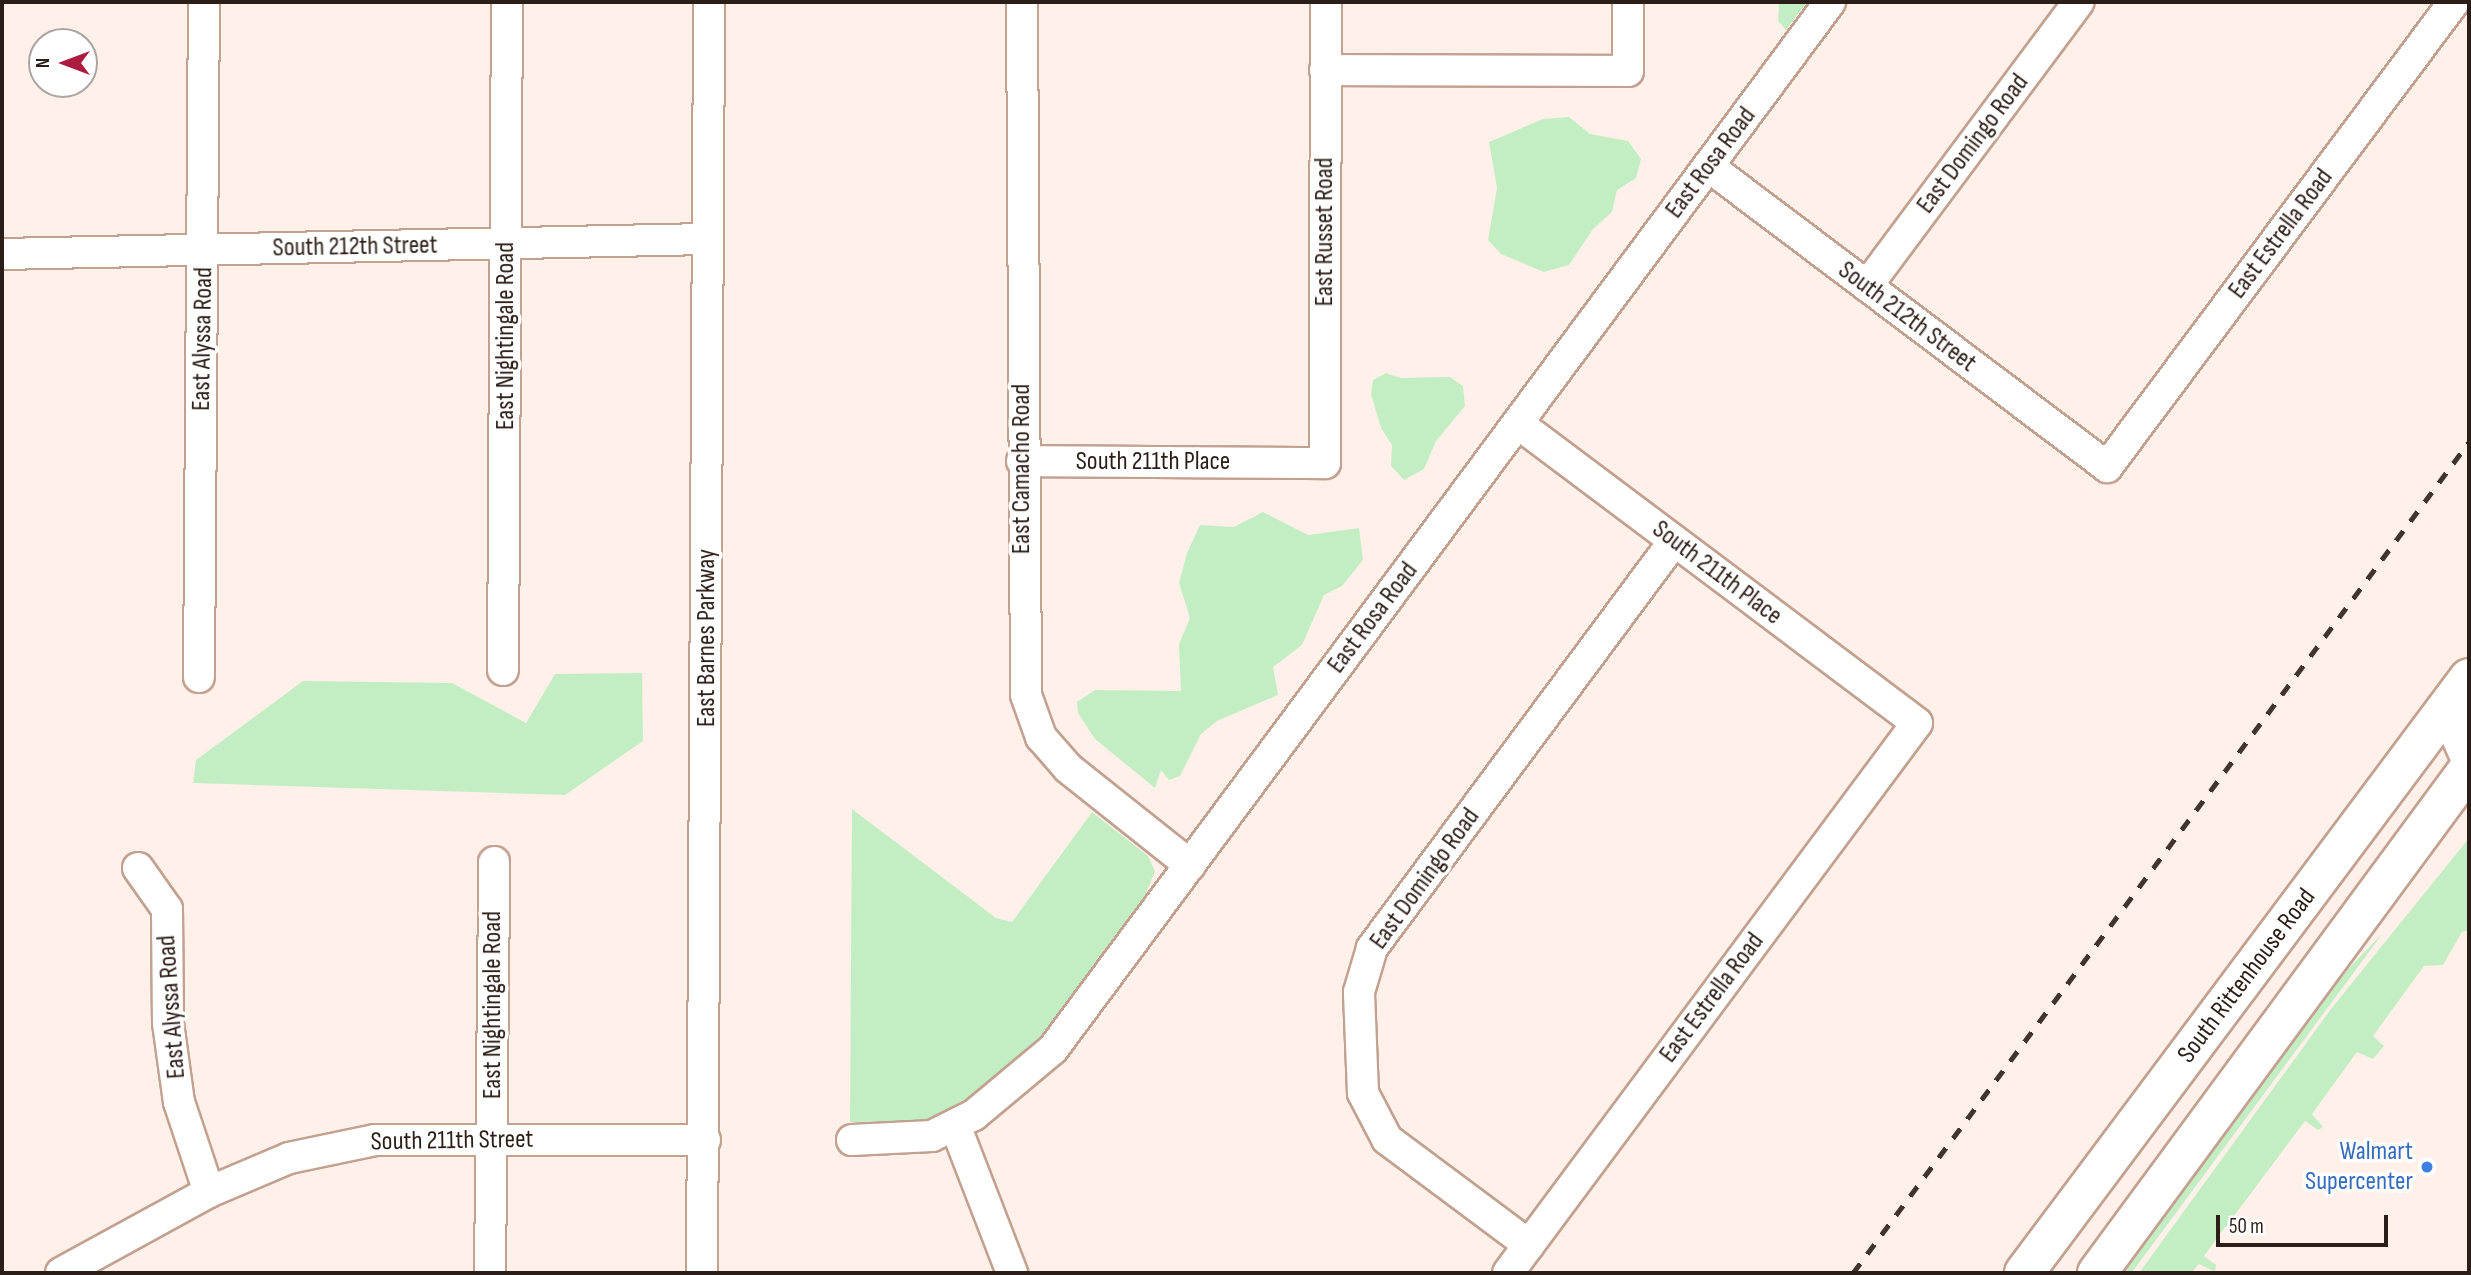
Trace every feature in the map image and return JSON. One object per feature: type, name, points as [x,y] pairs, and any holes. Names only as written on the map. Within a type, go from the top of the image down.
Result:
[{"type":"main road","name":"South Rittenhouse Road","points":[[2024,1273],[2469,678]]},
{"type":"main road","points":[[2469,715],[2461,737],[2469,755]]},
{"type":"main road","name":"South Rittenhouse Road","points":[[2096,1273],[2469,768]]},
{"type":"street","name":"East Alyssa Road","points":[[199,677],[204,2]]},
{"type":"street","name":"East Nightingale Road","points":[[503,670],[507,2]]},
{"type":"street","name":"East Barnes Parkway","points":[[702,1273],[705,1140],[709,2]]},
{"type":"street","name":"East Camacho Road","points":[[1022,2],[1023,651],[1026,695],[1041,737],[1068,768],[1190,864]]},
{"type":"street","name":"East Russet Road","points":[[1325,463],[1326,2]]},
{"type":"street","points":[[1325,70],[1628,71],[1628,2]]},
{"type":"street","name":"East Rosa Road","points":[[852,1140],[932,1136],[955,1125],[1019,1081],[1053,1049],[1830,2]]},
{"type":"street","name":"East Domingo Road","points":[[1867,286],[2079,2]]},
{"type":"street","name":"East Estrella Road","points":[[2107,467],[2455,2]]},
{"type":"street","name":"South 212th Street","points":[[1708,166],[2107,467]]},
{"type":"street","name":"South 212th Street","points":[[2,254],[708,239]]},
{"type":"street","name":"South 211th Place","points":[[1518,423],[1917,723]]},
{"type":"street","name":"South 211th Place","points":[[1022,461],[1325,463]]},
{"type":"street","name":"East Domingo Road","points":[[1529,1245],[1387,1139],[1363,1093],[1359,992],[1372,948],[1674,541]]},
{"type":"street","name":"East Estrella Road","points":[[1508,1273],[1917,723]]},
{"type":"street","name":"East Nightingale Road","points":[[490,1273],[494,862]]},
{"type":"street","name":"East Alyssa Road","points":[[138,868],[167,909],[168,1023],[179,1102],[209,1192]]},
{"type":"street","points":[[955,1125],[1012,1273]]},
{"type":"street","name":"South 211th Street","points":[[61,1273],[209,1192],[289,1158],[375,1140],[705,1140]]},
{"type":"green space","points":[[1779,2],[1807,2],[1786,30],[1778,21]]},
{"type":"green space","points":[[1569,117],[1590,134],[1628,141],[1641,159],[1636,178],[1617,190],[1612,212],[1593,229],[1569,265],[1544,272],[1501,254],[1488,240],[1497,188],[1489,142],[1543,119]]},
{"type":"green space","points":[[1386,373],[1401,378],[1450,377],[1463,386],[1465,406],[1436,441],[1424,469],[1404,480],[1391,466],[1392,445],[1381,428],[1371,394],[1373,380]]},
{"type":"green space","points":[[1263,512],[1308,535],[1359,528],[1363,560],[1342,586],[1324,595],[1302,645],[1273,667],[1278,695],[1217,721],[1201,734],[1180,776],[1169,780],[1161,770],[1155,788],[1095,739],[1078,713],[1077,702],[1095,690],[1181,691],[1179,644],[1190,618],[1179,583],[1187,553],[1200,525],[1234,527]]},
{"type":"green space","points":[[642,673],[643,741],[565,795],[193,783],[196,760],[303,681],[452,683],[526,723],[555,674]]},
{"type":"green space","points":[[852,809],[996,918],[1012,922],[1092,812],[1148,856],[1155,871],[1141,905],[1034,1048],[1002,1078],[927,1121],[850,1122]]},
{"type":"green space","points":[[2469,838],[2469,930],[2462,932],[2443,965],[2424,966],[2373,1036],[2384,1046],[2373,1059],[2357,1052],[2312,1114],[2323,1127],[2318,1130],[2305,1121],[2231,1220],[2231,1226],[2225,1227],[2204,1256],[2216,1265],[2215,1272],[2199,1264],[2191,1273],[2139,1273],[2331,1009]]},
{"type":"green space","points":[[2383,933],[2133,1271],[2122,1273],[2348,969]]},
{"type":"railway","points":[[1853,1273],[2469,442]]},
{"type":"place","name":"Walmart Supercenter","points":[[2427,1167]]}]
